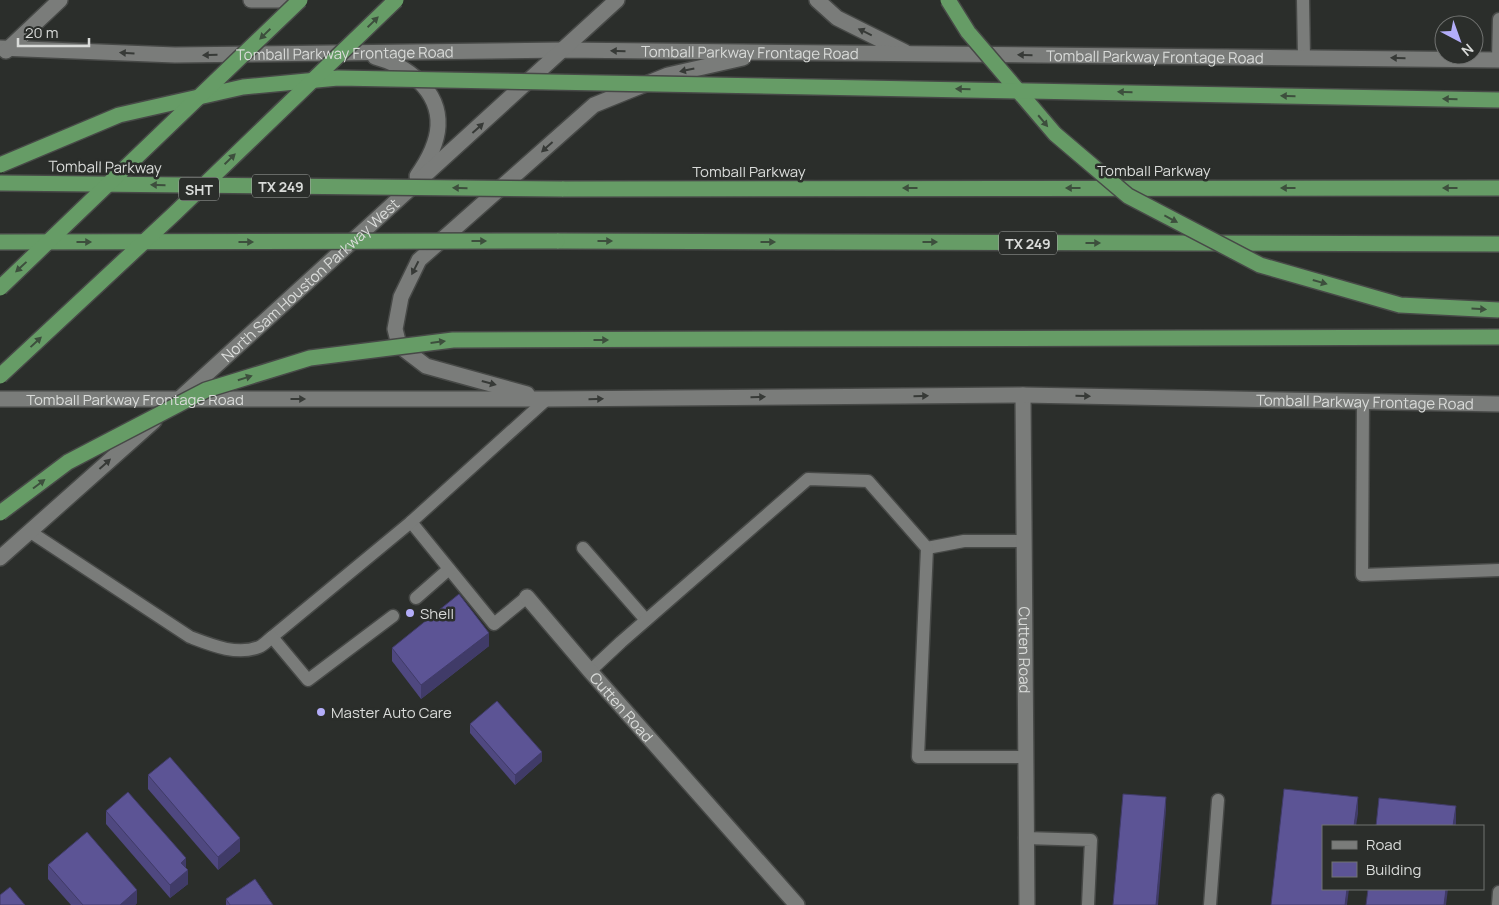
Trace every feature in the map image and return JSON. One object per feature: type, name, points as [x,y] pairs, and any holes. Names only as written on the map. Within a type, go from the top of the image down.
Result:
[{"type":"highway","points":[[0,288],[300,0]]},
{"type":"highway","name":"SHT","points":[[0,376],[189,199],[396,0]]},
{"type":"highway","points":[[948,0],[968,32],[1055,134],[1128,196],[1260,265],[1400,305],[1499,310]]},
{"type":"highway","points":[[0,165],[119,114],[243,87],[338,78],[1499,100]]},
{"type":"highway","name":"Tomball Parkway","points":[[0,183],[562,189],[1499,188]]},
{"type":"highway","name":"TX 249","points":[[0,242],[557,241],[1499,244]]},
{"type":"highway","points":[[0,513],[68,462],[206,390],[310,358],[452,340],[1499,337]]},
{"type":"main road","points":[[3,51],[60,0]]},
{"type":"main road","points":[[252,0],[287,0]]},
{"type":"main road","name":"North Sam Houston Parkway West","points":[[0,558],[179,399],[617,0]]},
{"type":"main road","points":[[817,0],[837,18],[908,54]]},
{"type":"main road","name":"Tomball Parkway Frontage Road","points":[[3,51],[175,55],[563,50],[1498,60]]},
{"type":"main road","points":[[547,399],[426,366],[405,350],[398,341],[395,329],[400,297],[419,260],[594,105],[668,75],[769,52]]},
{"type":"main road","points":[[361,53],[387,60],[409,71],[430,95],[438,113],[438,128],[434,145],[425,164],[403,196]]},
{"type":"main road","name":"Tomball Parkway Frontage Road","points":[[0,399],[547,399],[1023,395],[1499,404]]},
{"type":"main road","name":"Cutten Road","points":[[1023,395],[1027,905]]},
{"type":"main road","name":"Cutten Road","points":[[527,597],[797,905]]},
{"type":"lane","points":[[1303,0],[1304,58]]},
{"type":"lane","points":[[1498,60],[1499,19]]},
{"type":"lane","points":[[29,531],[190,637],[214,647],[248,650],[260,646],[272,637],[411,522],[547,399]]},
{"type":"lane","points":[[1363,402],[1362,575],[1499,570]]},
{"type":"lane","points":[[590,671],[808,480],[868,481],[927,548],[918,757],[1025,757]]},
{"type":"lane","points":[[411,522],[494,624],[527,597]]},
{"type":"lane","points":[[927,548],[964,541],[1024,541]]},
{"type":"lane","points":[[583,548],[646,620]]},
{"type":"lane","points":[[416,598],[449,569]]},
{"type":"lane","points":[[272,637],[308,680],[393,616]]},
{"type":"lane","points":[[1210,905],[1218,800]]},
{"type":"lane","points":[[1026,838],[1091,840],[1088,905]]},
{"type":"lane","points":[[1498,905],[1499,892]]},
{"type":"building","points":[[459,594],[489,633],[421,685],[392,648]]},
{"type":"building","points":[[497,701],[542,752],[515,775],[470,724]]},
{"type":"building","points":[[170,757],[240,838],[218,857],[148,775]]},
{"type":"building","points":[[1284,789],[1358,797],[1354,825],[1322,825],[1322,890],[1347,890],[1345,905],[1271,905]]},
{"type":"building","points":[[128,792],[186,858],[181,863],[188,870],[170,885],[106,811]]},
{"type":"building","points":[[1123,794],[1166,797],[1156,905],[1113,905]]},
{"type":"building","points":[[1379,798],[1456,806],[1453,825],[1376,825]]},
{"type":"building","points":[[87,832],[137,890],[120,905],[83,905],[48,865]]},
{"type":"building","points":[[255,879],[273,905],[230,905],[226,899]]},
{"type":"building","points":[[10,887],[25,905],[0,905],[0,895]]},
{"type":"building","points":[[1368,890],[1446,890],[1444,905],[1366,905]]},
{"type":"place","name":"Shell","points":[[410,613]]},
{"type":"place","name":"Master Auto Care","points":[[321,712]]}]
